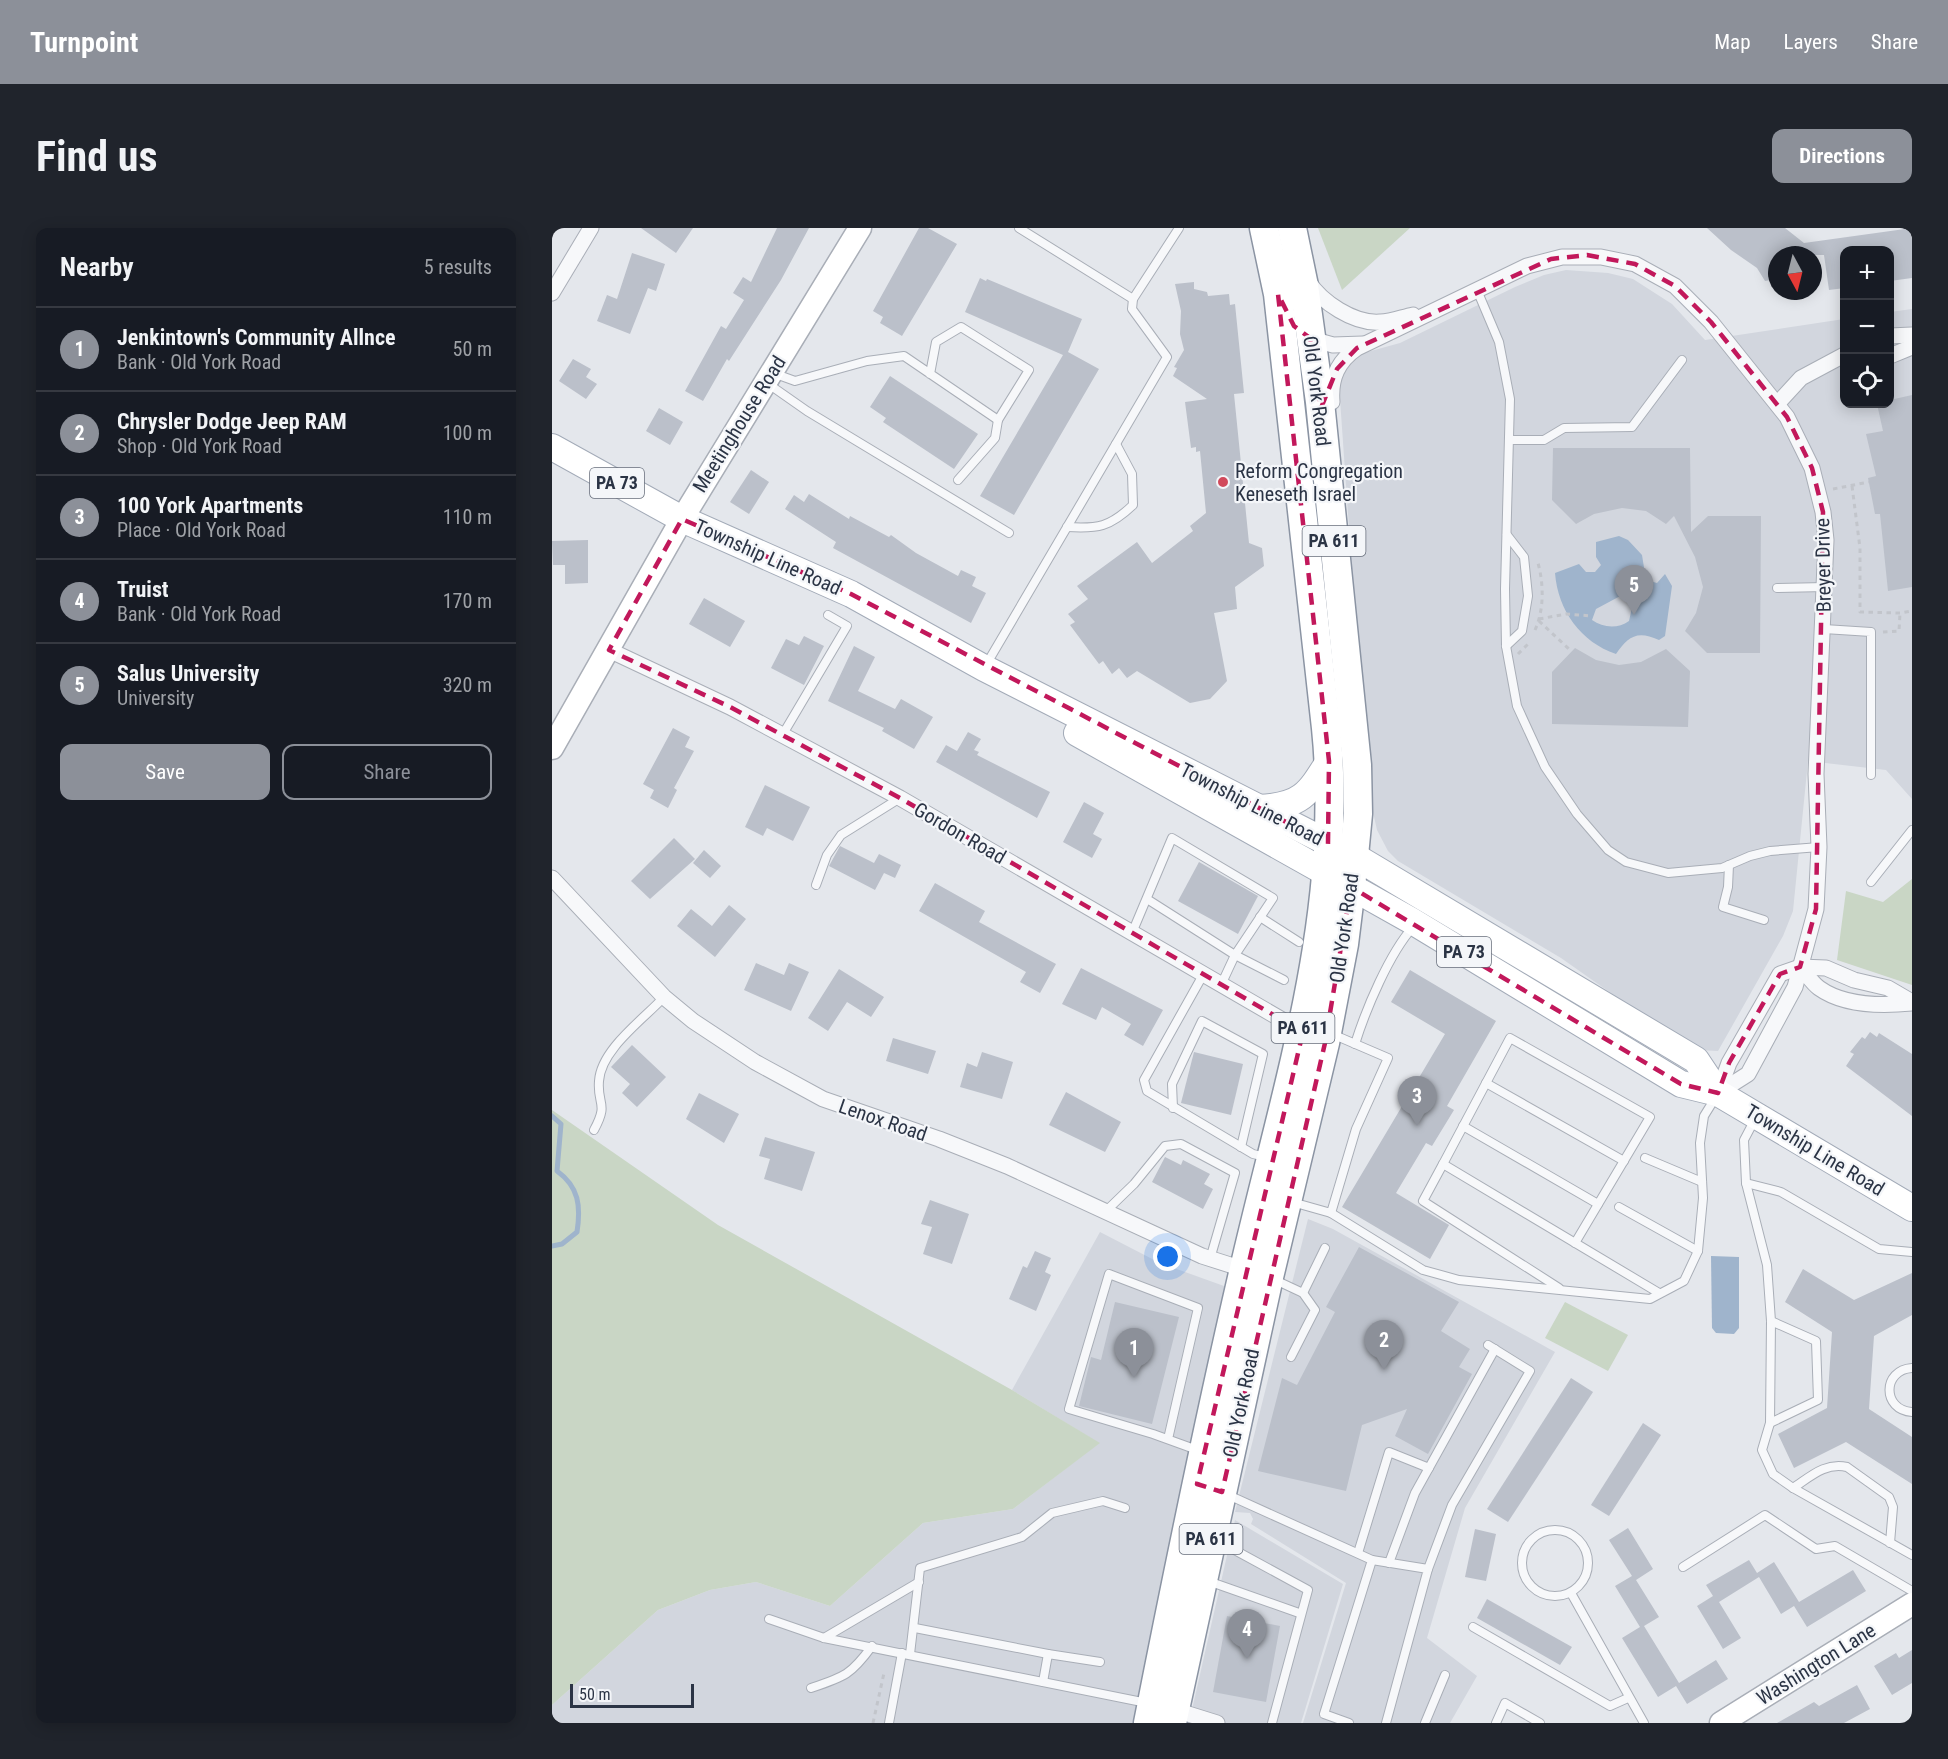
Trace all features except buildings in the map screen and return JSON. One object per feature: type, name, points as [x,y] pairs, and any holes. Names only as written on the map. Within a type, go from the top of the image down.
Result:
[{"type":"highway","name":"Old York Road","points":[[1162,1715],[1203,1579],[1212,1538],[1204,1452],[1256,1274],[1287,1201],[1315,1032],[1327,857],[1329,761],[1278,294],[1264,228]]},
{"type":"highway","name":"Old York Road","points":[[1162,1715],[1256,1274],[1271,1158],[1344,944],[1358,814],[1356,765],[1320,402],[1292,228]]},
{"type":"main road","name":"Township Line Road","points":[[552,447],[682,519],[851,594],[984,668],[1258,808],[1327,857],[1351,887],[1416,923],[1681,1084],[1718,1093],[1912,1208]]},
{"type":"main road","name":"Township Line Road","points":[[984,668],[1074,731],[1327,857],[1354,856],[1696,1060],[1718,1093]]},
{"type":"main road","points":[[1258,808],[1280,807],[1308,794],[1329,761]]},
{"type":"street","points":[[552,293],[591,228]]},
{"type":"street","name":"Meetinghouse Road","points":[[552,748],[682,519],[860,228]]},
{"type":"street","name":"Breyer Drive","points":[[1338,581],[1343,544],[1331,386],[1342,361],[1350,353],[1366,344],[1527,266],[1562,257],[1587,255],[1635,264],[1674,286],[1686,297],[1711,322],[1778,403],[1805,451],[1818,493],[1826,540],[1824,629],[1816,774],[1819,847],[1816,909],[1795,987],[1748,1074],[1718,1093]]},
{"type":"street","name":"Breyer Drive","points":[[1300,267],[1314,291],[1360,319],[1380,322],[1437,310]]},
{"type":"street","points":[[1278,294],[1294,326],[1310,338]]},
{"type":"street","points":[[1894,336],[1912,335]]},
{"type":"street","name":"Breyer Drive","points":[[1310,338],[1333,345],[1366,344]]},
{"type":"street","points":[[1894,354],[1912,347]]},
{"type":"street","points":[[1778,403],[1801,378],[1840,358]]},
{"type":"street","name":"Gordon Road","points":[[609,650],[730,706],[783,734],[900,798],[1203,975],[1315,1032]]},
{"type":"street","name":"Lenox Road","points":[[552,878],[664,997],[693,1021],[755,1062],[822,1099],[939,1138],[1007,1166],[1104,1213],[1210,1259],[1256,1274]]},
{"type":"street","points":[[1718,1093],[1729,1063],[1780,974],[1800,967],[1826,968],[1854,980],[1888,988],[1912,1002]]},
{"type":"street","name":"Washington Lane","points":[[1721,1723],[1912,1604]]},
{"type":"street","points":[[1162,1715],[1217,1723]]},
{"type":"lane","points":[[1019,228],[1133,299]]},
{"type":"lane","points":[[984,668],[1167,357],[1132,309],[1133,299],[1179,228]]},
{"type":"lane","points":[[1477,291],[1499,342],[1510,399],[1506,646],[1517,706],[1545,767],[1577,814],[1608,850],[1626,862],[1668,873],[1722,868],[1770,850],[1819,847]]},
{"type":"lane","points":[[930,374],[936,342],[961,327],[1029,370],[998,420],[995,438],[958,480]]},
{"type":"lane","points":[[768,377],[795,381],[867,361],[904,356],[998,420]]},
{"type":"lane","points":[[1510,440],[1544,440],[1564,428],[1632,427],[1682,360]]},
{"type":"lane","points":[[768,377],[807,411],[1009,533]]},
{"type":"lane","points":[[1067,527],[1094,529],[1118,520],[1133,505],[1132,474],[1116,444]]},
{"type":"lane","points":[[1506,646],[1522,631],[1528,596],[1524,557],[1507,535]]},
{"type":"lane","points":[[1777,588],[1825,587]]},
{"type":"lane","points":[[783,734],[847,626],[828,615]]},
{"type":"lane","points":[[1824,629],[1871,632],[1871,775]]},
{"type":"lane","points":[[816,885],[827,855],[841,835],[900,798]]},
{"type":"lane","points":[[1871,882],[1912,830]]},
{"type":"lane","points":[[1132,933],[1172,838],[1273,898],[1235,955],[1221,985]]},
{"type":"lane","points":[[1729,865],[1728,887],[1723,907],[1764,920]]},
{"type":"lane","points":[[1147,899],[1235,955],[1284,980]]},
{"type":"lane","points":[[1260,917],[1299,942]]},
{"type":"lane","points":[[1355,1044],[1364,1016],[1402,939],[1416,923]]},
{"type":"lane","points":[[1203,975],[1144,1080],[1147,1091],[1252,1154],[1271,1158]]},
{"type":"lane","points":[[594,1130],[603,1113],[599,1080],[613,1048],[664,997]]},
{"type":"lane","points":[[1173,1108],[1172,1084],[1202,1022],[1263,1054],[1241,1147]]},
{"type":"lane","points":[[1315,1032],[1355,1044],[1388,1058],[1356,1129],[1331,1213]]},
{"type":"lane","points":[[1562,1290],[1423,1201],[1510,1038],[1650,1117],[1575,1243]]},
{"type":"lane","points":[[1486,1083],[1624,1161]]},
{"type":"lane","points":[[1287,1201],[1331,1213],[1423,1270],[1459,1280],[1650,1299],[1684,1281],[1698,1251],[1702,1182],[1700,1143],[1704,1116],[1718,1093]]},
{"type":"lane","points":[[1757,1116],[1744,1140],[1746,1183],[1767,1265],[1771,1321],[1770,1423],[1762,1450],[1773,1474],[1793,1488],[1912,1555]]},
{"type":"lane","points":[[1463,1126],[1598,1204]]},
{"type":"lane","points":[[1104,1213],[1134,1184],[1165,1146],[1180,1144],[1235,1173],[1210,1259]]},
{"type":"lane","points":[[1645,1158],[1702,1182]]},
{"type":"lane","points":[[1443,1164],[1659,1293]]},
{"type":"lane","points":[[1746,1183],[1781,1192],[1879,1249],[1912,1252]]},
{"type":"lane","points":[[1619,1207],[1698,1251]]},
{"type":"lane","points":[[1303,1293],[1325,1248]]},
{"type":"lane","points":[[1168,1439],[1198,1308],[1109,1274],[1069,1409],[1204,1452]]},
{"type":"lane","points":[[1256,1274],[1303,1293],[1315,1310],[1291,1357]]},
{"type":"lane","points":[[1770,1423],[1818,1400],[1816,1341],[1771,1321]]},
{"type":"lane","points":[[1386,1723],[1428,1569],[1452,1505],[1530,1371],[1492,1347],[1415,1493],[1389,1563]]},
{"type":"lane","points":[[1912,1368],[1898,1372],[1893,1377],[1888,1390],[1893,1404],[1912,1412]]},
{"type":"lane","points":[[1358,1553],[1389,1452],[1429,1468]]},
{"type":"lane","points":[[1793,1488],[1823,1468],[1839,1465],[1847,1467],[1889,1497],[1893,1507],[1890,1543]]},
{"type":"lane","points":[[1209,1488],[1372,1560],[1428,1569]]},
{"type":"lane","points":[[889,1723],[906,1654],[915,1628],[920,1568],[1022,1537],[1052,1513],[1103,1501],[1125,1508]]},
{"type":"lane","points":[[1683,1566],[1765,1515],[1816,1548],[1835,1546],[1912,1592]]},
{"type":"lane","points":[[1559,1530],[1569,1533],[1583,1545],[1588,1561],[1587,1569],[1580,1584],[1571,1593],[1546,1594],[1538,1591],[1525,1577],[1522,1559],[1525,1549],[1539,1534],[1559,1530]]},
{"type":"lane","points":[[1212,1538],[1308,1590],[1299,1613],[1272,1723]]},
{"type":"lane","points":[[1349,1723],[1324,1714],[1372,1560]]},
{"type":"lane","points":[[1203,1579],[1299,1613]]},
{"type":"lane","points":[[824,1638],[919,1582]]},
{"type":"lane","points":[[1571,1593],[1644,1723]]},
{"type":"lane","points":[[769,1619],[824,1638],[1043,1682],[1162,1715]]},
{"type":"lane","points":[[1473,1627],[1610,1706],[1628,1698]]},
{"type":"lane","points":[[915,1628],[1100,1662]]},
{"type":"lane","points":[[810,1688],[841,1678],[855,1670],[872,1646]]},
{"type":"lane","points":[[1043,1682],[1048,1654]]},
{"type":"lane","points":[[1425,1723],[1445,1676]]},
{"type":"lane","points":[[1496,1723],[1505,1703],[1540,1723]]},
{"type":"path","points":[[1832,489],[1869,482]]},
{"type":"path","points":[[1852,486],[1860,548],[1860,612],[1912,611]]},
{"type":"path","points":[[1871,632],[1899,631],[1900,613]]},
{"type":"path","points":[[1570,650],[1539,620],[1566,614],[1592,616]]},
{"type":"path","points":[[873,1723],[884,1673]]},
{"type":"highlighted area","points":[[1587,255],[1635,264],[1675,286],[1711,322],[1787,417],[1812,468],[1823,512],[1816,909],[1800,967],[1780,974],[1729,1063],[1718,1093],[1681,1084],[1351,887],[1325,1043],[1222,1492],[1197,1484],[1303,1032],[900,798],[730,707],[609,650],[682,519],[851,594],[1328,844],[1329,761],[1278,294],[1294,326],[1310,338],[1321,408],[1337,369],[1357,348],[1551,259]]},
{"type":"shaded area","points":[[1566,270],[1608,273],[1633,279],[1672,304],[1705,340],[1840,320],[1840,408],[1894,408],[1894,311],[1912,309],[1912,799],[1886,770],[1808,761],[1793,911],[1783,936],[1718,1051],[1697,1050],[1662,1029],[1561,958],[1398,861],[1388,851],[1377,830],[1367,785],[1339,385],[1346,368],[1360,354],[1400,343],[1544,275]]},
{"type":"shaded area","points":[[1308,1219],[1333,1229],[1555,1352],[1465,1508],[1427,1638],[1477,1676],[1450,1723],[1303,1723],[1346,1583],[1251,1524],[1253,1519],[1250,1513],[1235,1512]]},
{"type":"shaded area","points":[[1100,1232],[1160,1263],[1224,1286],[1238,1296],[1148,1723],[552,1723],[552,1705],[658,1610],[710,1590],[756,1582],[830,1606],[923,1523],[1013,1509],[1099,1443],[1012,1390]]},
{"type":"shaded area","points":[[1235,1520],[1343,1584],[1301,1723],[1189,1723]]},
{"type":"green space","points":[[1318,228],[1410,228],[1342,290]]},
{"type":"green space","points":[[1912,879],[1912,985],[1837,960],[1846,891],[1883,902]]},
{"type":"green space","points":[[552,1110],[718,1225],[1012,1390],[1100,1443],[1013,1509],[923,1523],[830,1606],[756,1582],[710,1590],[658,1610],[552,1705]]},
{"type":"green space","points":[[1565,1302],[1628,1335],[1608,1371],[1545,1338]]},
{"type":"water","points":[[1619,536],[1628,540],[1642,555],[1646,580],[1657,583],[1665,574],[1672,586],[1665,636],[1659,640],[1638,635],[1628,640],[1616,654],[1592,642],[1574,623],[1561,600],[1555,573],[1579,564],[1586,572],[1595,572],[1601,565],[1596,557],[1596,542]],"holes":[[[1624,594],[1633,603],[1629,621],[1625,624],[1601,625],[1592,620],[1596,609]]]},
{"type":"water","points":[[1711,1256],[1739,1257],[1739,1328],[1734,1334],[1716,1333],[1712,1328]]},
{"type":"waterway","points":[[552,1116],[561,1124],[557,1171],[574,1190],[579,1214],[577,1232],[562,1244],[552,1246]]},
{"type":"place","name":"Reform Congregation Keneseth Israel","points":[[1223,482]]},
{"type":"place","name":"Salus University","points":[[1634,615]]},
{"type":"place","name":"100 York Apartments","points":[[1417,1126]]},
{"type":"place","name":"Chrysler Dodge Jeep RAM","points":[[1384,1370]]},
{"type":"place","name":"Jenkintown's Community Allnce","points":[[1134,1378]]},
{"type":"place","name":"Truist","points":[[1247,1659]]}]
